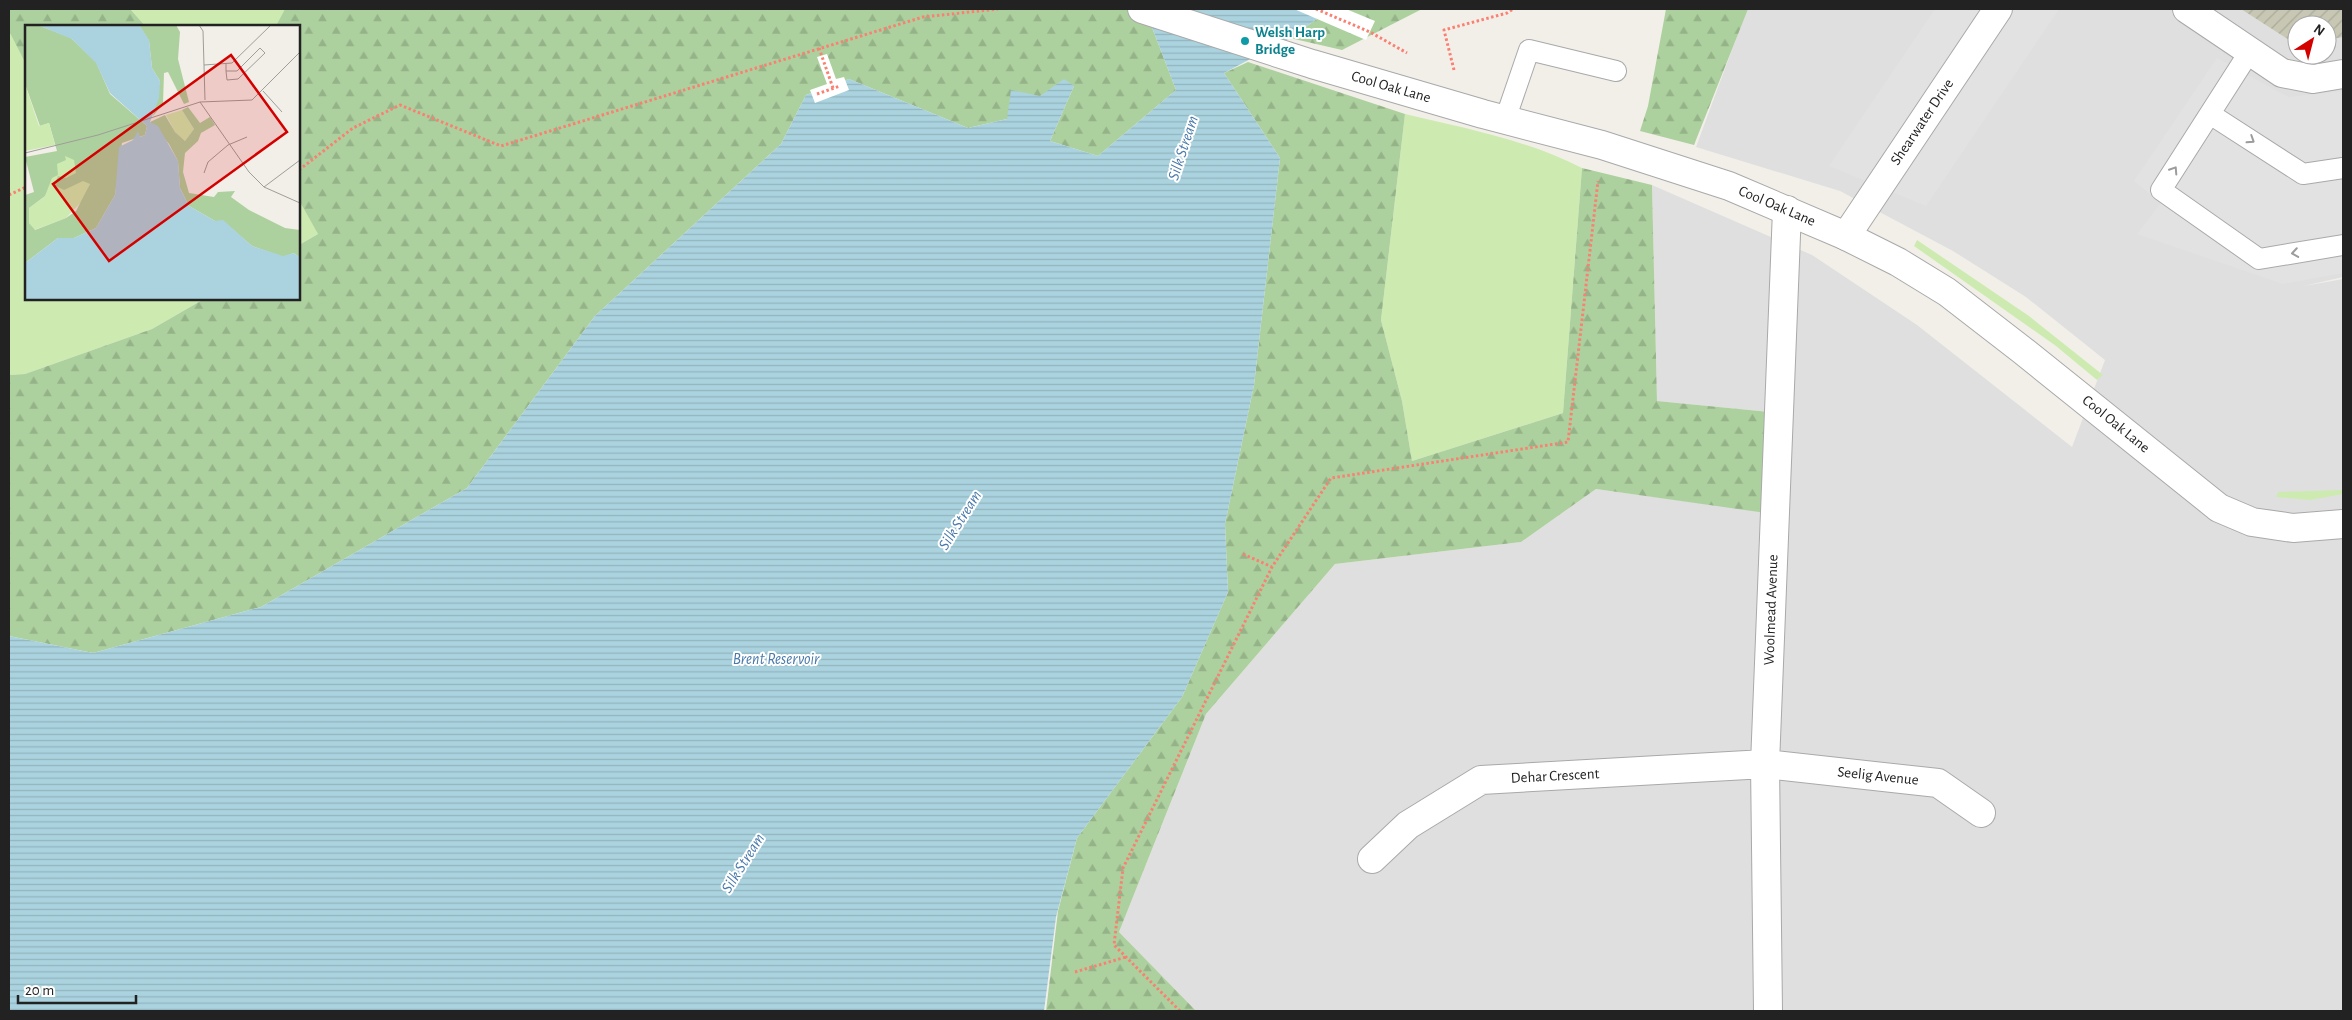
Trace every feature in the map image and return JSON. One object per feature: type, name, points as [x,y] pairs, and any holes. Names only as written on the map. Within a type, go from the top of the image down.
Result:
[{"type":"street","name":"Cool Oak Lane","points":[[1142,9],[1300,61],[1504,120],[1602,145],[1729,186],[1787,210],[1898,262],[1947,292],[2219,508],[2252,522],[2293,528],[2343,524]]},
{"type":"street","name":"Shearwater Drive","points":[[1846,236],[1998,9]]},
{"type":"street","points":[[2187,9],[2282,73],[2313,79],[2343,74]]},
{"type":"street","name":"Woolmead Avenue","points":[[1768,1011],[1764,764],[1787,210]]},
{"type":"street","name":"Seelig Avenue","points":[[1764,764],[1938,783],[1981,813]]},
{"type":"street","name":"Dehar Crescent","points":[[1372,859],[1408,825],[1481,780],[1764,764]]},
{"type":"lane","points":[[1504,120],[1529,50],[1616,71]]},
{"type":"lane","points":[[2250,51],[2161,190],[2259,259],[2343,245]]},
{"type":"lane","points":[[2210,114],[2303,174],[2343,168]]},
{"type":"path","points":[[300,169],[353,128],[400,105],[501,146],[923,18],[998,9]]},
{"type":"path","points":[[1316,9],[1370,32]]},
{"type":"path","points":[[1455,74],[1444,30],[1507,13],[1513,9]]},
{"type":"path","points":[[819,48],[833,88]]},
{"type":"path","points":[[817,94],[840,86]]},
{"type":"path","points":[[1180,1011],[1114,945],[1123,868],[1272,567],[1331,478],[1568,442],[1602,145]]},
{"type":"path","points":[[9,195],[25,187]]},
{"type":"path","points":[[1244,554],[1272,567]]},
{"type":"path","points":[[1075,972],[1126,957]]},
{"type":"shaded area","points":[[1747,9],[2343,9],[2343,277],[2304,286],[2343,279],[2343,1011],[1195,1011],[1119,932],[1206,714],[1335,564],[1521,542],[1596,489],[1773,513],[1780,413],[1657,401],[1652,185],[1812,255],[1917,325],[2072,447],[2105,360],[2026,297],[1953,251],[1840,191],[1696,147]]},
{"type":"shaded area","points":[[1935,9],[2059,9],[1926,206],[1829,166]]},
{"type":"shaded area","points":[[2241,9],[2343,9],[2343,37],[2337,38],[2337,15],[2287,15],[2287,39]]},
{"type":"shaded area","points":[[2217,58],[2288,97],[2343,91],[2343,273],[2283,284],[2137,234],[2161,203],[2134,181]]},
{"type":"green space","points":[[9,9],[309,9],[300,25],[25,25],[25,300],[202,300],[152,329],[25,374],[9,375]]},
{"type":"green space","points":[[9,9],[130,9],[144,25],[25,25],[25,62],[9,31]]},
{"type":"green space","points":[[285,9],[1145,9],[1176,90],[1098,156],[1050,141],[1074,86],[1040,96],[1007,119],[968,128],[849,79],[806,95],[781,144],[595,316],[467,488],[261,607],[93,653],[9,636],[9,375],[25,374],[152,329],[202,300],[300,300],[300,244],[318,234],[300,202],[300,25],[277,25]]},
{"type":"green space","points":[[1331,9],[1422,9],[1342,50],[1290,38]]},
{"type":"green space","points":[[1666,9],[1748,9],[1694,145],[1640,131],[1648,106]]},
{"type":"green space","points":[[1248,62],[1405,114],[1381,320],[1402,401],[1412,461],[1563,413],[1582,168],[1652,185],[1657,401],[1780,413],[1773,514],[1596,489],[1521,542],[1335,564],[1206,714],[1119,932],[1196,1011],[1046,1011],[1058,911],[1077,838],[1182,697],[1228,592],[1225,524],[1254,385],[1280,158],[1224,73]]},
{"type":"green space","points":[[1405,114],[1518,142],[1582,168],[1563,413],[1412,461],[1402,401],[1381,320]]},
{"type":"green space","points":[[300,184],[318,234],[300,244]]},
{"type":"green space","points":[[1917,240],[2029,316],[2103,375],[2097,380],[2056,346],[1914,246]]},
{"type":"green space","points":[[2343,490],[2343,494],[2310,500],[2276,497],[2278,492]]},
{"type":"water","name":"Brent Reservoir","points":[[1145,9],[1331,9],[1290,38],[1224,73],[1280,158],[1254,385],[1225,524],[1228,592],[1182,697],[1077,838],[1056,917],[1044,1011],[9,1011],[9,636],[93,653],[261,607],[467,488],[595,316],[781,144],[806,95],[849,79],[968,128],[1007,119],[1011,90],[1040,96],[1064,79],[1074,86],[1050,141],[1098,156],[1176,90]]},
{"type":"pier","points":[[1294,9],[1346,9],[1375,21],[1366,40]]},
{"type":"pier","points":[[827,54],[836,79],[844,77],[849,90],[815,103],[810,90],[827,84],[817,57]]},
{"type":"place","name":"Welsh Harp Bridge","points":[[1245,41]]},
{"type":"water label","name":"Silk Stream","points":[[1183,148]]},
{"type":"water label","name":"Silk Stream","points":[[960,520]]},
{"type":"water label","name":"Silk Stream","points":[[743,863]]}]
